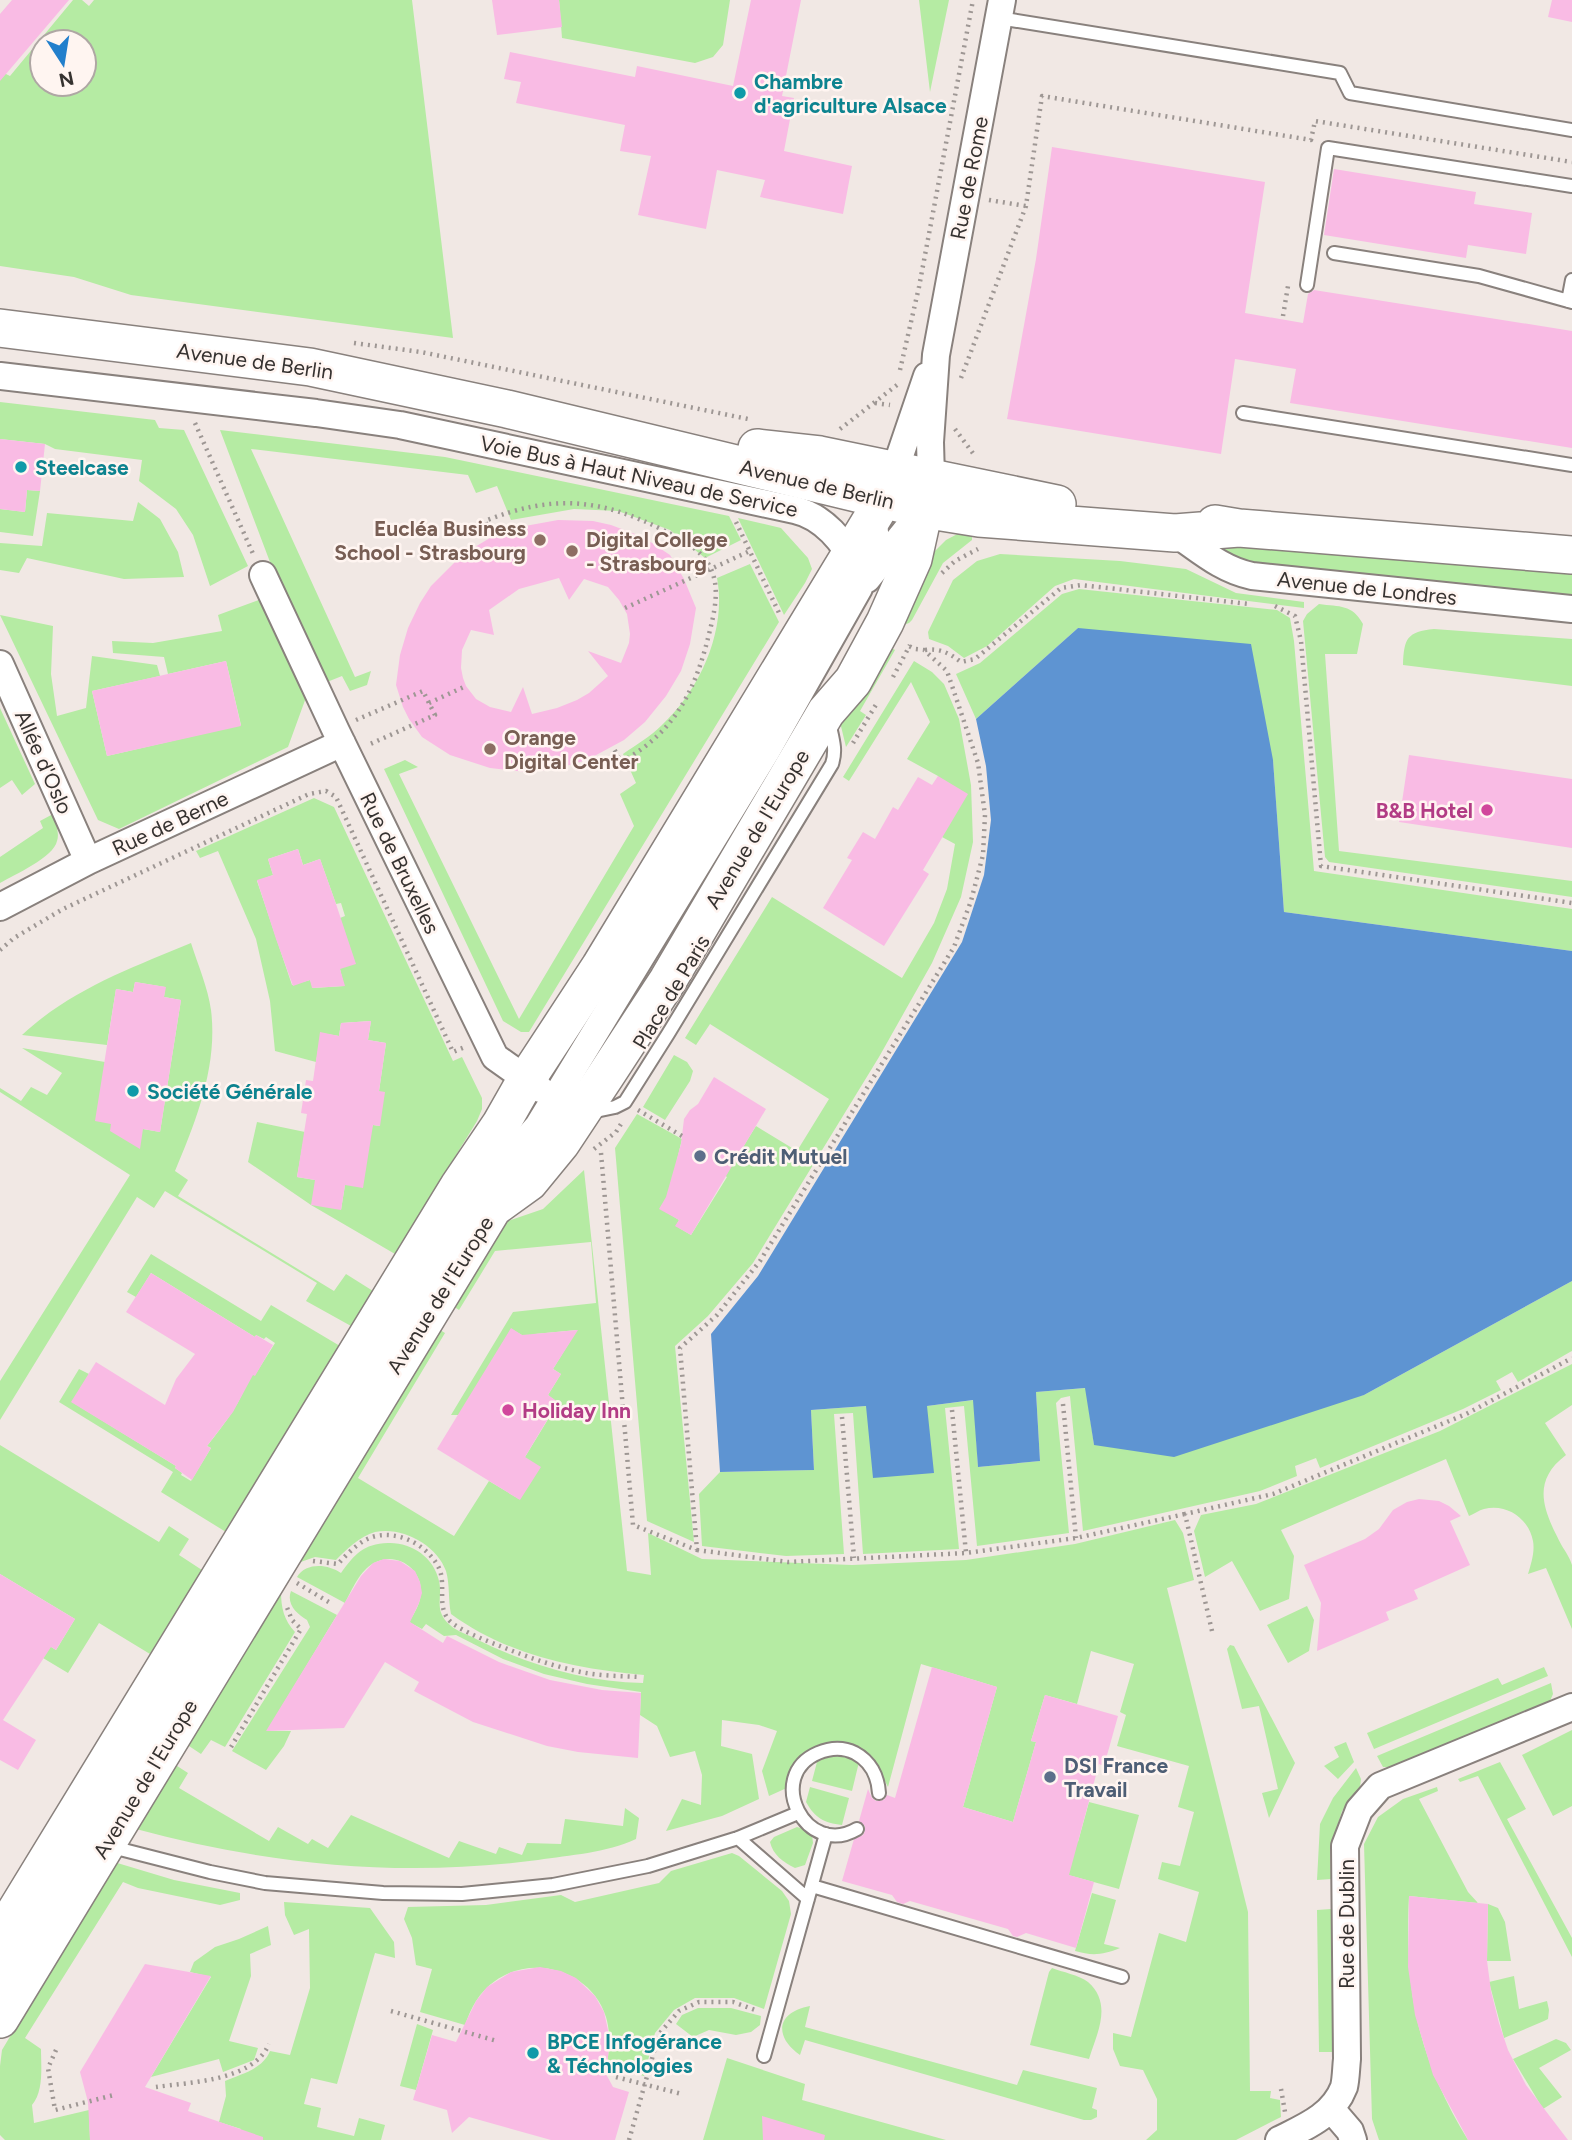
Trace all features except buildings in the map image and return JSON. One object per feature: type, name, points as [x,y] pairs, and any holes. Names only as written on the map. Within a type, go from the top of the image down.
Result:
[{"type":"street","name":"Rue de Rome","points":[[927,493],[936,355],[1000,9]]},
{"type":"street","name":"Avenue de Berlin","points":[[0,328],[310,367],[506,409],[729,464],[813,481],[889,485],[927,493]]},
{"type":"street","name":"Rue de Rome","points":[[889,485],[919,394],[936,355]]},
{"type":"street","name":"Voie Bus à Haut Niveau de Service","points":[[0,376],[400,425],[806,512],[830,531],[855,571]]},
{"type":"street","name":"Avenue de l'Europe","points":[[0,1978],[452,1235],[481,1191],[538,1126],[766,752],[855,571],[889,485]]},
{"type":"street","name":"Avenue de l'Europe","points":[[0,2019],[494,1208],[529,1182],[561,1143],[554,1097],[600,967],[855,571],[927,493]]},
{"type":"street","name":"Avenue de l'Europe","points":[[0,1937],[359,1347],[459,1186],[501,1124],[554,1097],[668,980],[826,712],[853,681],[885,622],[913,559],[927,493]]},
{"type":"street","points":[[927,493],[979,518],[1175,533],[1239,528]]},
{"type":"street","points":[[927,493],[1176,517],[1239,528],[1572,555]]},
{"type":"street","name":"Avenue de Londres","points":[[1175,533],[1221,565],[1252,576],[1572,609]]},
{"type":"street","name":"Rue de Bruxelles","points":[[263,575],[495,1057],[554,1097]]},
{"type":"street","name":"Allée d'Oslo","points":[[0,664],[88,861]]},
{"type":"street","name":"Rue de Berne","points":[[0,907],[88,861],[342,742]]},
{"type":"street","name":"Rue de Dublin","points":[[1332,2110],[1344,2086],[1347,2059],[1345,1846],[1359,1810],[1380,1786],[1572,1707]]},
{"type":"street","points":[[1282,2128],[1313,2123],[1332,2110],[1350,2132],[1353,2140]]},
{"type":"lane","points":[[1000,9],[1340,73],[1350,93],[1572,130]]},
{"type":"lane","points":[[1307,285],[1328,148],[1572,186]]},
{"type":"lane","points":[[1334,253],[1479,276],[1570,302],[1572,280]]},
{"type":"lane","points":[[1243,413],[1572,465]]},
{"type":"lane","points":[[857,1829],[840,1835],[826,1834],[806,1823],[793,1801],[796,1775],[803,1763],[827,1749],[854,1753],[866,1761],[874,1772],[878,1793]]},
{"type":"lane","points":[[104,1845],[265,1883],[383,1893],[462,1894],[554,1885],[648,1866],[738,1838],[798,1813]]},
{"type":"lane","points":[[764,2056],[826,1834]]},
{"type":"lane","points":[[738,1838],[810,1893],[1122,1977]]},
{"type":"path","points":[[831,436],[897,385],[919,287],[973,0]]},
{"type":"path","points":[[957,389],[1026,206],[1042,96],[1311,140],[1315,121],[1572,162]]},
{"type":"path","points":[[966,196],[1026,206]]},
{"type":"path","points":[[193,420],[263,575]]},
{"type":"path","points":[[951,425],[979,461]]},
{"type":"path","points":[[492,537],[485,521],[510,511],[545,503],[607,507],[633,515],[675,536],[704,557],[711,568],[716,586],[712,621],[691,691],[653,742],[621,762],[613,747]]},
{"type":"path","points":[[731,511],[783,622]]},
{"type":"path","points":[[937,584],[943,572],[955,561],[977,549]]},
{"type":"path","points":[[625,608],[750,551]]},
{"type":"path","points":[[915,649],[947,652],[961,662],[975,659],[1061,588],[1081,585],[1252,604]]},
{"type":"path","points":[[1265,605],[1278,607],[1295,616],[1301,641],[1321,866],[1572,903]]},
{"type":"path","points":[[697,1550],[680,1348],[717,1315],[760,1261],[954,947],[971,901],[983,855],[985,816],[978,763],[947,671],[925,650]]},
{"type":"path","points":[[429,703],[466,686]]},
{"type":"path","points":[[423,691],[435,715],[342,742],[423,691]]},
{"type":"path","points":[[0,950],[14,938],[63,909],[309,793],[326,791],[336,796],[453,1052],[466,1047]]},
{"type":"path","points":[[637,1110],[682,1136]]},
{"type":"path","points":[[601,1153],[633,1525],[697,1550],[788,1562],[966,1553],[1076,1538],[1273,1494],[1466,1414],[1572,1358]]},
{"type":"path","points":[[1063,1404],[1076,1538]]},
{"type":"path","points":[[952,1410],[966,1553]]},
{"type":"path","points":[[842,1417],[855,1559]]},
{"type":"path","points":[[1185,1514],[1212,1631]]},
{"type":"path","points":[[308,1563],[316,1560],[338,1564],[352,1548],[376,1536],[403,1537],[424,1549],[438,1567],[443,1582],[443,1611],[451,1622],[484,1640],[539,1662],[584,1673],[640,1677]]},
{"type":"path","points":[[290,1579],[332,1604]]},
{"type":"path","points":[[231,1746],[301,1629],[292,1620],[285,1598]]},
{"type":"path","points":[[629,2140],[659,2034],[679,2011],[699,2002],[733,2002],[775,2017]]},
{"type":"path","points":[[391,2011],[497,2041]]},
{"type":"path","points":[[156,2087],[229,2076],[264,2056],[269,2044]]},
{"type":"path","points":[[56,2050],[48,2068],[55,2110],[114,2095]]},
{"type":"path","points":[[616,2077],[682,2094]]},
{"type":"path","points":[[1281,2089],[1282,2128]]},
{"type":"green space","points":[[73,0],[82,0],[89,6],[94,0],[412,0],[453,338],[131,295],[74,277],[0,266],[0,71],[10,76],[28,54],[28,98],[98,98],[98,28],[50,28]]},
{"type":"green space","points":[[559,0],[730,0],[723,45],[713,57],[695,63],[562,38]]},
{"type":"green space","points":[[919,0],[949,0],[930,92]]},
{"type":"green space","points":[[0,402],[155,420],[159,428],[184,430],[248,566],[210,586],[193,535],[176,509],[139,481],[142,460],[0,439]]},
{"type":"green space","points":[[220,430],[445,457],[729,516],[741,540],[705,558],[670,530],[618,511],[574,509],[511,520],[497,486],[476,493],[468,475],[251,449],[355,677],[371,671],[367,685],[350,691],[342,676],[327,682],[273,570]]},
{"type":"green space","points":[[27,490],[40,491],[33,536],[0,532],[0,509],[25,512]]},
{"type":"green space","points":[[138,502],[160,519],[178,552],[184,577],[124,579],[27,558],[19,573],[0,570],[0,543],[42,546],[47,513],[133,521]]},
{"type":"green space","points":[[738,518],[781,528],[808,558],[812,569],[784,615]]},
{"type":"green space","points":[[965,530],[972,535],[972,540],[943,563],[912,620],[898,627],[930,556],[946,540]]},
{"type":"green space","points":[[1201,544],[1572,570],[1572,602],[1258,570]]},
{"type":"green space","points":[[1000,554],[1120,561],[1186,569],[1236,593],[1304,602],[1304,608],[1074,579],[1055,586],[987,646],[964,658],[948,646],[929,639],[928,632],[953,580],[977,561]]},
{"type":"green space","points":[[750,564],[779,622],[529,1032],[521,1032],[503,1021],[384,769],[405,760],[418,767],[399,774],[519,1019],[634,826],[620,794],[636,783],[623,754],[658,729],[688,695],[708,658],[714,638],[719,598],[717,578]]},
{"type":"green space","points":[[1079,589],[1277,610],[1290,618],[1314,871],[1572,909],[1572,951],[1284,912],[1273,760],[1078,628],[976,719],[956,674],[980,663],[1062,594]]},
{"type":"green space","points":[[264,598],[308,692],[288,747],[119,829],[98,820],[0,615],[53,626],[51,674],[57,716],[86,708],[92,656],[157,665],[160,676],[92,691],[107,756],[241,725],[226,661],[168,674],[164,657],[113,653],[112,641],[153,643],[222,631],[218,615]]},
{"type":"green space","points":[[1319,604],[1350,610],[1363,624],[1357,654],[1325,654],[1339,851],[1572,881],[1572,897],[1329,862],[1325,857],[1303,621]]},
{"type":"green space","points":[[1434,629],[1572,639],[1572,686],[1403,665],[1404,648],[1409,638],[1418,632]]},
{"type":"green space","points":[[888,646],[895,650],[860,711],[866,715],[846,747],[839,718]]},
{"type":"green space","points":[[914,661],[932,672],[944,684],[959,719],[971,785],[973,842],[961,897],[932,963],[879,1057],[753,1263],[708,1316],[675,1346],[694,1542],[647,1521],[615,1148],[637,1114],[682,1139],[677,1160],[687,1168],[660,1208],[679,1220],[676,1226],[691,1235],[727,1177],[715,1169],[738,1155],[756,1126],[797,1151],[829,1099],[710,1024],[696,1045],[685,1038],[772,897],[902,978],[934,923],[947,889],[955,844],[942,837],[938,776],[907,759],[930,722],[911,682],[849,781],[843,777]]},
{"type":"green space","points":[[0,708],[35,784],[22,795],[12,780],[0,788]]},
{"type":"green space","points":[[314,798],[334,807],[453,1061],[462,1057],[482,1098],[482,1109],[395,1254],[311,1205],[248,1162],[257,1122],[305,1132],[297,1177],[315,1180],[341,1210],[345,1185],[373,1125],[380,1126],[379,1091],[386,1043],[368,1040],[371,1021],[341,1023],[339,1036],[321,1033],[316,1062],[275,1051],[270,1001],[256,939],[218,851],[200,858],[196,851]],"holes":[[[298,849],[303,865],[320,859],[336,904],[341,903],[345,916],[340,918],[340,969],[344,986],[313,988],[310,980],[292,985],[257,881],[273,875],[268,859]]]},
{"type":"green space","points":[[53,814],[58,835],[54,847],[33,865],[0,883],[0,857],[43,828],[40,821]]},
{"type":"green space","points":[[191,943],[210,1002],[211,1052],[204,1093],[175,1171],[188,1180],[178,1196],[334,1291],[346,1274],[373,1291],[351,1326],[306,1301],[317,1283],[165,1191],[154,1208],[137,1197],[0,1420],[0,1381],[130,1175],[0,1092],[0,1088],[21,1101],[31,1087],[47,1095],[62,1073],[22,1048],[105,1062],[143,1129],[160,1132],[181,1000],[164,997],[165,987],[135,982],[133,992],[116,989],[107,1045],[22,1035],[60,1005],[81,993],[124,971]]},
{"type":"green space","points":[[674,1055],[687,1062],[693,1071],[690,1081],[665,1120],[643,1107]]},
{"type":"green space","points":[[584,1170],[627,1571],[651,1575],[648,1533],[702,1559],[852,1565],[966,1560],[1075,1544],[1175,1520],[1183,1533],[1194,1580],[1167,1588],[1248,1912],[1250,2091],[1271,2091],[1270,2098],[1280,2100],[1281,2117],[1236,2140],[1146,2140],[1157,2130],[1157,2099],[1143,2070],[1120,2066],[1113,2049],[1113,2033],[1131,2037],[1159,1933],[1186,1942],[1199,1892],[1158,1879],[1162,1862],[1180,1866],[1194,1812],[1178,1807],[1189,1766],[1117,1746],[1126,1715],[1120,1712],[1134,1664],[1091,1651],[1077,1704],[1045,1695],[1031,1741],[1036,1742],[1013,1822],[963,1807],[997,1687],[921,1664],[888,1787],[874,1759],[858,1747],[837,1742],[820,1746],[789,1787],[769,1796],[762,1771],[777,1731],[759,1725],[722,1720],[721,1746],[752,1754],[759,1799],[722,1816],[666,1831],[682,1799],[701,1805],[702,1775],[695,1751],[670,1757],[657,1726],[640,1715],[641,1692],[544,1674],[503,1659],[456,1635],[444,1636],[426,1624],[422,1629],[409,1622],[420,1600],[420,1583],[412,1569],[399,1561],[382,1560],[369,1566],[345,1603],[297,1577],[306,1569],[318,1566],[341,1573],[355,1555],[372,1545],[405,1545],[427,1558],[432,1565],[439,1581],[440,1609],[445,1620],[456,1630],[517,1657],[579,1676],[643,1683],[644,1675],[593,1669],[543,1658],[495,1640],[473,1628],[451,1614],[446,1571],[435,1553],[407,1535],[375,1532],[359,1540],[336,1560],[315,1557],[295,1564],[440,1330],[445,1333],[358,1478],[454,1536],[489,1481],[519,1499],[525,1457],[558,1403],[548,1395],[561,1374],[553,1369],[577,1330],[535,1334],[531,1340],[511,1329],[459,1415],[451,1415],[513,1312],[596,1303],[591,1242],[495,1251],[459,1310],[453,1306],[508,1221],[543,1209]]},
{"type":"green space","points":[[151,1254],[261,1321],[271,1305],[340,1346],[226,1532],[161,1492],[173,1472],[59,1402],[79,1369],[89,1374],[72,1402],[176,1466],[181,1475],[191,1481],[211,1448],[207,1446],[238,1403],[250,1374],[255,1375],[275,1343],[266,1337],[255,1337],[151,1273],[136,1297],[127,1292]]},
{"type":"green space","points":[[1572,1281],[1572,1351],[1518,1382],[1512,1372],[1496,1381],[1501,1390],[1463,1409],[1320,1468],[1316,1458],[1295,1466],[1297,1476],[1260,1491],[1083,1531],[1070,1396],[1061,1398],[1056,1403],[1069,1533],[977,1546],[964,1406],[945,1408],[959,1549],[863,1554],[853,1413],[834,1414],[844,1554],[786,1556],[702,1546],[699,1494],[720,1472],[814,1470],[811,1410],[867,1406],[874,1478],[927,1406],[974,1400],[978,1467],[1040,1461],[1036,1392],[1086,1388],[1094,1445],[1364,1395]]},
{"type":"green space","points":[[1572,1364],[1572,1405],[1545,1423],[1566,1455],[1548,1476],[1544,1498],[1550,1521],[1572,1565],[1572,1629],[1546,1568],[1528,1574],[1533,1545],[1527,1526],[1516,1514],[1501,1508],[1484,1509],[1469,1516],[1446,1459],[1281,1530],[1294,1556],[1289,1599],[1260,1611],[1232,1561],[1205,1577],[1194,1531],[1201,1515],[1256,1504],[1440,1431]]},
{"type":"green space","points":[[0,1445],[159,1542],[169,1526],[189,1539],[179,1555],[202,1570],[150,1654],[99,1623],[68,1673],[43,1658],[19,1627],[56,1650],[75,1619],[0,1574]]},
{"type":"green space","points":[[281,1591],[284,1613],[295,1632],[225,1747],[211,1740],[201,1754],[186,1744]]},
{"type":"green space","points":[[291,1591],[337,1615],[267,1731],[291,1731],[284,1746],[266,1770],[232,1751],[310,1627],[307,1620],[296,1612],[291,1604]]},
{"type":"green space","points":[[1307,1606],[1314,1620],[1309,1651],[1288,1663],[1267,1625]]},
{"type":"green space","points":[[1230,1645],[1234,1646],[1295,1763],[1269,1818],[1262,1793],[1278,1789],[1259,1706],[1242,1709],[1227,1649]]},
{"type":"green space","points":[[1544,1667],[1548,1676],[1374,1749],[1367,1733],[1498,1678],[1502,1685]]},
{"type":"green space","points":[[1551,1683],[1553,1694],[1550,1701],[1391,1767],[1383,1767],[1377,1756]]},
{"type":"green space","points":[[1572,1730],[1572,1806],[1553,1816],[1522,1755]]},
{"type":"green space","points":[[1346,1742],[1354,1762],[1338,1779],[1324,1766],[1339,1757],[1334,1747]]},
{"type":"green space","points":[[831,1755],[847,1756],[859,1762],[852,1791],[812,1781],[817,1762]]},
{"type":"green space","points":[[1500,1762],[1526,1809],[1507,1819],[1572,1938],[1572,1957],[1478,1776],[1460,1782],[1458,1779]]},
{"type":"green space","points":[[174,1764],[188,1773],[179,1788],[269,1841],[278,1827],[308,1844],[312,1839],[328,1848],[351,1815],[449,1858],[459,1841],[496,1854],[499,1847],[522,1855],[527,1843],[561,1844],[565,1819],[623,1826],[625,1808],[639,1818],[636,1839],[575,1855],[436,1868],[336,1865],[236,1852],[136,1829]]},
{"type":"green space","points":[[1356,1768],[1361,1779],[1360,1787],[1342,1811],[1330,1850],[1331,1879],[1317,1880],[1320,1824],[1333,1798]]},
{"type":"green space","points":[[810,1787],[849,1798],[842,1825],[825,1821],[813,1812],[806,1802]]},
{"type":"green space","points":[[1437,1787],[1438,1791],[1419,1799],[1468,1892],[1478,1903],[1409,1896],[1409,1963],[1412,1993],[1426,2052],[1437,2081],[1468,2140],[1379,2140],[1372,2119],[1364,1844],[1378,1817],[1403,1799]]},
{"type":"green space","points":[[1089,1802],[1139,1815],[1119,1889],[1043,1868],[1051,1835],[1078,1842]]},
{"type":"green space","points":[[797,1827],[812,1835],[813,1843],[805,1865],[795,1868],[779,1858],[770,1842],[774,1837]]},
{"type":"green space","points":[[732,1853],[782,1891],[789,1901],[791,1914],[764,2009],[734,1998],[695,1998],[674,2010],[655,2033],[644,2076],[607,2066],[609,2029],[599,2001],[575,1978],[559,1971],[526,1968],[495,1981],[476,2001],[465,2025],[420,2012],[432,1969],[416,1965],[412,1938],[404,1919],[408,1907],[486,1905],[561,1895],[575,1902],[659,1883],[671,1871]]},
{"type":"green space","points":[[114,1862],[174,1880],[240,1893],[240,1900],[220,1905],[138,1888],[123,1882],[25,2038],[41,2049],[40,2086],[32,2105],[34,2123],[89,2110],[90,2140],[5,2140],[0,2135],[2,2050]]},
{"type":"green space","points":[[1092,1893],[1116,1900],[1104,1944],[1120,1948],[1098,1954],[1075,1951]]},
{"type":"green space","points":[[284,1902],[370,1908],[394,1942],[395,1958],[375,1953],[337,2084],[311,2078],[304,2104],[321,2108],[317,2127],[354,2136],[359,2118],[385,2125],[381,2140],[237,2140],[241,2129],[219,2122],[226,2096],[225,2081],[257,2067],[270,2051],[290,2055],[310,1988],[309,1929],[294,1935],[285,1915]]},
{"type":"green space","points":[[1488,1904],[1498,1908],[1505,1922],[1511,1961],[1487,1961]]},
{"type":"green space","points":[[1331,1909],[1333,2052],[1319,2052],[1317,1910]]},
{"type":"green space","points":[[268,1926],[271,1945],[250,1954],[251,1976],[229,2041],[258,2048],[254,2060],[223,2072],[219,2059],[151,2077],[211,1977],[190,1972],[194,1962],[215,1947]]},
{"type":"green space","points":[[1052,1968],[1088,1982],[1100,2000],[1101,2019],[1089,2059],[1030,2045]]},
{"type":"green space","points":[[1514,1976],[1519,2009],[1547,2001],[1548,2019],[1504,2038],[1489,1982]]},
{"type":"green space","points":[[810,2006],[805,2027],[1017,2085],[1023,2070],[1097,2088],[1092,2108],[1097,2110],[1097,2117],[1084,2120],[805,2040],[800,2055],[786,2040],[782,2026],[791,2014]]},
{"type":"green space","points":[[698,2008],[731,2008],[761,2016],[760,2025],[751,2032],[736,2035],[709,2030],[693,2037],[676,2024],[682,2015]]},
{"type":"green space","points":[[417,2024],[433,2030],[416,2090],[400,2086]]},
{"type":"green space","points":[[1556,2039],[1566,2043],[1571,2050],[1539,2068],[1562,2097],[1543,2109],[1513,2059]]},
{"type":"green space","points":[[727,2058],[805,2084],[802,2100],[946,2140],[703,2140]]},
{"type":"water","points":[[1078,628],[1251,644],[1273,760],[1284,912],[1572,951],[1572,1281],[1364,1395],[1174,1457],[1094,1445],[1085,1388],[1036,1392],[1040,1461],[978,1467],[973,1400],[927,1406],[934,1473],[873,1478],[866,1406],[811,1410],[814,1470],[720,1472],[711,1334],[758,1276],[962,942],[984,875],[991,820],[986,766],[976,719]]},
{"type":"place","name":"Chambre d'agriculture Alsace","points":[[740,93]]},
{"type":"place","name":"Steelcase","points":[[21,467]]},
{"type":"place","name":"Eucléa Business School - Strasbourg","points":[[540,540]]},
{"type":"place","name":"Digital College - Strasbourg","points":[[572,551]]},
{"type":"place","name":"Orange Digital Center","points":[[490,749]]},
{"type":"place","name":"B&B Hotel","points":[[1487,810]]},
{"type":"place","name":"Société Générale","points":[[133,1091]]},
{"type":"place","name":"Crédit Mutuel","points":[[700,1156]]},
{"type":"place","name":"Holiday Inn","points":[[508,1410]]},
{"type":"place","name":"DSI France Travail","points":[[1050,1777]]},
{"type":"place","name":"BPCE Infogérance & Téchnologies","points":[[533,2053]]}]
